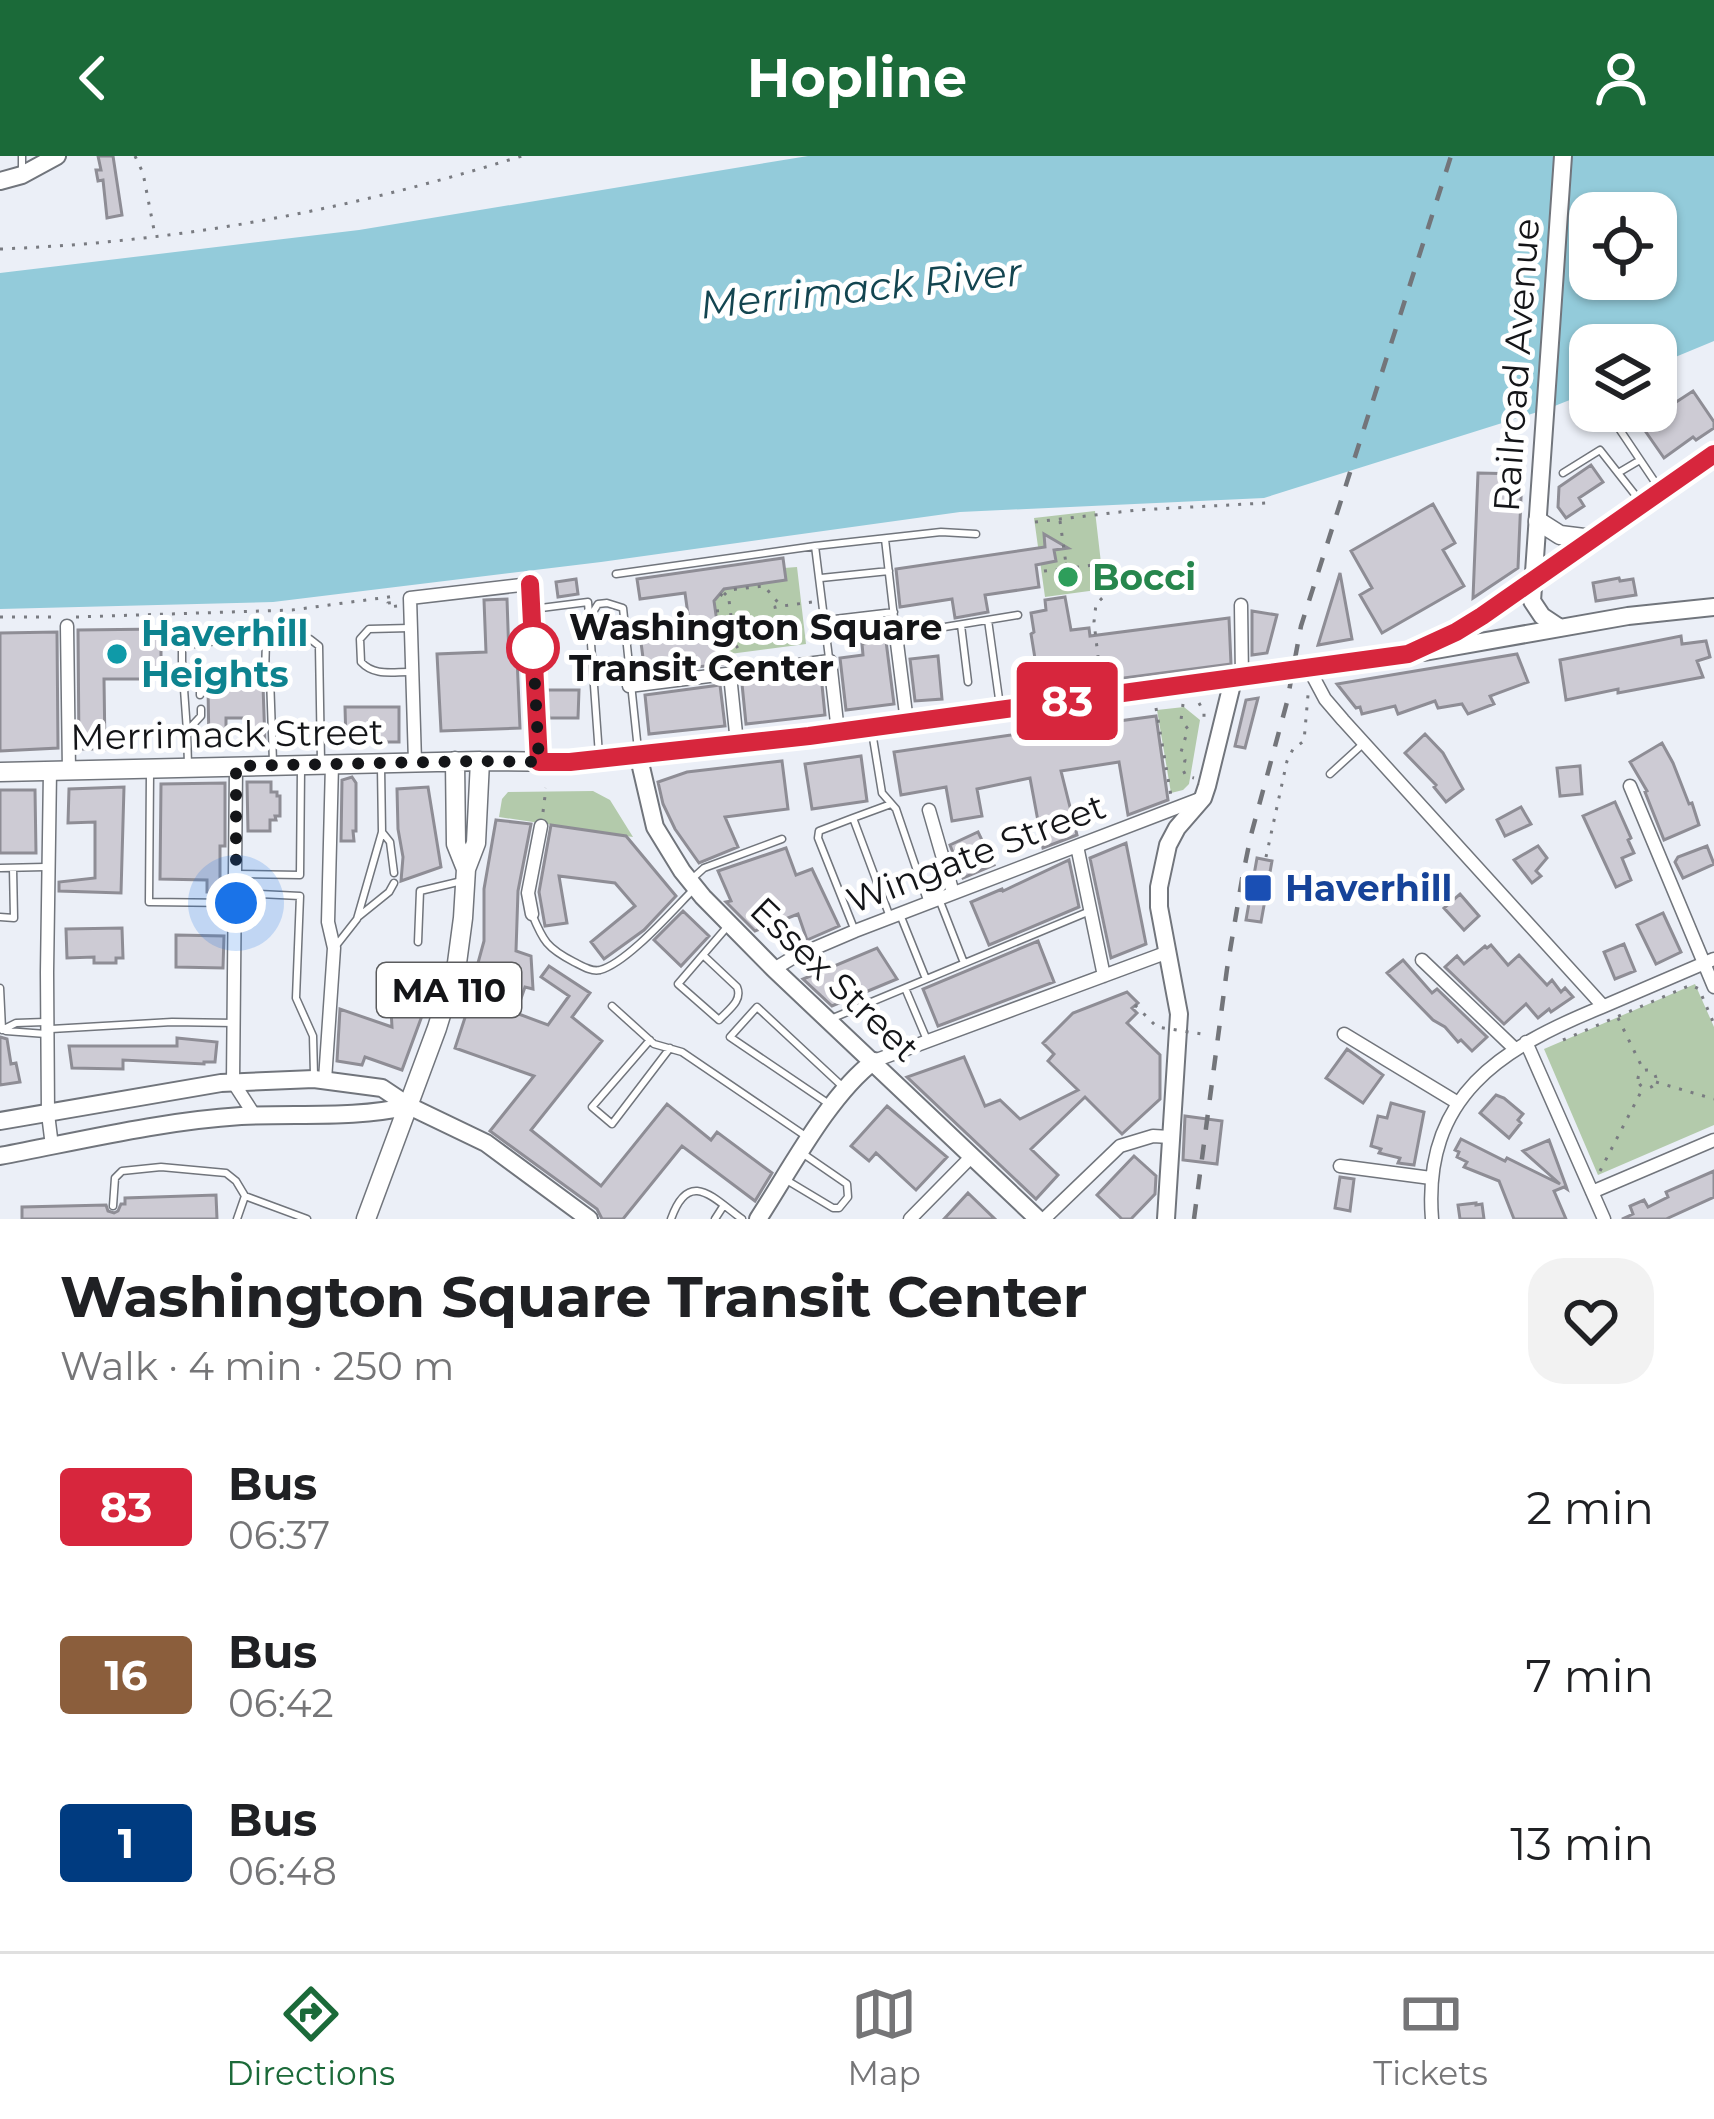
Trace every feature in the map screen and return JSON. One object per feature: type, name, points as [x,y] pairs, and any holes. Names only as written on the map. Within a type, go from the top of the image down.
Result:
[{"type":"main road","points":[[0,181],[22,166],[57,156]]},
{"type":"main road","name":"Railroad Avenue","points":[[1533,579],[1563,156]]},
{"type":"main road","name":"Merrimack Street","points":[[0,772],[599,758],[838,732],[1408,654],[1456,632],[1714,454]]},
{"type":"main road","points":[[1538,520],[1560,535],[1592,539]]},
{"type":"main road","points":[[1533,579],[1532,601],[1559,628]]},
{"type":"main road","points":[[1408,654],[1628,616],[1714,607]]},
{"type":"main road","points":[[1166,1219],[1179,1014],[1159,907],[1162,865],[1197,791],[1237,679]]},
{"type":"main road","name":"Essex Street","points":[[638,754],[655,827],[693,884],[774,969],[1041,1219]]},
{"type":"main road","name":"MA 110","points":[[455,761],[456,844],[465,874]]},
{"type":"main road","name":"MA 110","points":[[366,1219],[457,963],[465,874],[476,843],[480,761]]},
{"type":"main road","points":[[758,1219],[844,1089],[874,1061]]},
{"type":"main road","points":[[0,1121],[232,1082],[319,1080],[382,1088],[486,1143],[589,1219]]},
{"type":"main road","points":[[0,1156],[211,1119],[376,1114],[409,1106]]},
{"type":"street","points":[[415,762],[410,628],[402,600],[530,584],[539,762]]},
{"type":"street","points":[[1237,679],[1241,604]]},
{"type":"street","points":[[52,1146],[47,1028],[49,867],[67,626]]},
{"type":"street","points":[[896,634],[907,722]]},
{"type":"street","points":[[629,686],[830,661],[838,732]]},
{"type":"street","points":[[1309,669],[1325,699],[1604,1006]]},
{"type":"street","points":[[730,675],[737,743]]},
{"type":"street","points":[[318,764],[328,922],[334,948],[319,1080]]},
{"type":"street","points":[[236,766],[232,1082],[255,1116]]},
{"type":"street","points":[[1630,786],[1709,961],[1714,987]]},
{"type":"street","name":"Wingate Street","points":[[774,969],[855,931],[1076,846],[1197,791]]},
{"type":"street","points":[[929,810],[940,898]]},
{"type":"street","points":[[532,914],[528,893],[541,826]]},
{"type":"street","points":[[1076,846],[1103,976]]},
{"type":"street","points":[[874,1061],[1168,952]]},
{"type":"street","points":[[1422,960],[1521,1046],[1604,1219]]},
{"type":"street","points":[[1432,1219],[1436,1147],[1473,1082],[1521,1046],[1709,961]]},
{"type":"street","points":[[1344,1034],[1458,1103]]},
{"type":"street","points":[[1041,1219],[1120,1146],[1153,1136],[1170,1137]]},
{"type":"street","points":[[1592,1192],[1714,1139]]},
{"type":"street","points":[[910,1219],[972,1156]]},
{"type":"street","points":[[1340,1166],[1431,1178]]},
{"type":"lane","points":[[1621,432],[1661,491]]},
{"type":"lane","points":[[1563,473],[1600,450],[1642,504]]},
{"type":"lane","points":[[1618,473],[1640,460]]},
{"type":"lane","points":[[616,574],[885,538],[976,534]]},
{"type":"lane","points":[[885,538],[896,634],[1018,615]]},
{"type":"lane","points":[[815,546],[830,661]]},
{"type":"lane","points":[[819,578],[889,571]]},
{"type":"lane","points":[[531,610],[588,602],[599,758]]},
{"type":"lane","points":[[590,617],[598,604],[623,608],[638,754]]},
{"type":"lane","points":[[824,620],[894,612]]},
{"type":"lane","points":[[988,620],[1001,710]]},
{"type":"lane","points":[[961,625],[968,682]]},
{"type":"lane","points":[[410,628],[369,629],[360,639],[361,662],[374,672],[412,672]]},
{"type":"lane","points":[[188,768],[182,650],[187,645],[231,639],[310,639],[319,646],[318,764],[300,875],[236,874]]},
{"type":"lane","points":[[266,639],[266,677]]},
{"type":"lane","points":[[183,677],[270,677],[273,766]]},
{"type":"lane","points":[[200,677],[200,695]]},
{"type":"lane","points":[[189,728],[201,710]]},
{"type":"lane","points":[[871,727],[882,793],[896,808],[940,898],[964,962]]},
{"type":"lane","points":[[1330,774],[1364,742]]},
{"type":"lane","points":[[357,919],[382,832],[381,763]]},
{"type":"lane","points":[[150,769],[149,902],[300,896],[296,998],[313,1036],[319,1080]]},
{"type":"lane","points":[[855,931],[819,831],[892,804]]},
{"type":"lane","points":[[853,818],[926,979]]},
{"type":"lane","points":[[334,948],[357,919],[389,892],[393,854],[382,832]]},
{"type":"lane","points":[[532,914],[543,942],[593,971],[602,970],[634,948],[704,868],[782,838]]},
{"type":"lane","points":[[0,868],[49,867]]},
{"type":"lane","points":[[0,917],[14,918],[13,868]]},
{"type":"lane","points":[[418,942],[420,891],[465,874]]},
{"type":"lane","points":[[829,1020],[1090,911]]},
{"type":"lane","points":[[703,955],[740,992],[719,1020],[678,984],[703,955],[730,925]]},
{"type":"lane","points":[[0,988],[1,1030],[16,1023],[47,1028],[235,1023]]},
{"type":"lane","points":[[905,988],[927,1042]]},
{"type":"lane","points":[[612,1006],[650,1040],[682,1052],[806,1146],[847,1184],[848,1197],[833,1208],[784,1179]]},
{"type":"lane","points":[[832,1106],[730,1037],[757,1007],[844,1089]]},
{"type":"lane","points":[[650,1040],[592,1107],[612,1124],[670,1048]]},
{"type":"lane","points":[[113,1206],[115,1178],[122,1171],[160,1167],[226,1173],[245,1196],[307,1219]]},
{"type":"lane","points":[[671,1219],[689,1191],[697,1189],[742,1219]]},
{"type":"lane","points":[[237,1219],[245,1196]]},
{"type":"lane","points":[[715,1219],[724,1205]]},
{"type":"path","points":[[135,156],[156,237]]},
{"type":"path","points":[[0,248],[56,247],[257,224],[360,202],[522,156]]},
{"type":"path","points":[[1035,522],[1266,503]]},
{"type":"path","points":[[1060,520],[1066,564],[1071,568],[1107,563]]},
{"type":"path","points":[[1044,572],[1066,564]]},
{"type":"path","points":[[1101,684],[1096,604],[1117,584]]},
{"type":"path","points":[[781,606],[764,586],[729,590],[724,596],[735,648],[780,630],[775,607],[822,601]]},
{"type":"path","points":[[0,617],[292,610],[402,600]]},
{"type":"path","points":[[716,611],[730,609]]},
{"type":"path","points":[[719,632],[732,630]]},
{"type":"path","points":[[720,642],[734,640]]},
{"type":"path","points":[[1266,857],[1287,761],[1304,741],[1308,693]]},
{"type":"path","points":[[1199,703],[1204,725]]},
{"type":"path","points":[[1183,704],[1181,720],[1188,729],[1180,753],[1184,773],[1194,778],[1197,791]]},
{"type":"path","points":[[1156,708],[1171,796],[1183,794]]},
{"type":"path","points":[[541,826],[546,788]]},
{"type":"path","points":[[1548,1047],[1691,985],[1699,989],[1714,1024]]},
{"type":"path","points":[[1136,1005],[1157,1027],[1202,1034]]},
{"type":"path","points":[[1617,1017],[1643,1071]]},
{"type":"path","points":[[1643,1071],[1652,1072],[1656,1082]]},
{"type":"path","points":[[1642,1088],[1637,1081],[1643,1071]]},
{"type":"path","points":[[1642,1088],[1652,1088],[1656,1082]]},
{"type":"path","points":[[1656,1082],[1714,1099]]},
{"type":"path","points":[[1600,1170],[1642,1088]]},
{"type":"green space","points":[[1095,511],[1104,589],[1045,597],[1034,518]]},
{"type":"green space","points":[[797,567],[806,644],[722,655],[714,601],[724,589],[786,578],[784,568]]},
{"type":"green space","points":[[1184,707],[1200,720],[1189,784],[1171,793],[1157,710]]},
{"type":"green space","points":[[593,791],[610,800],[633,837],[499,817],[508,792]]},
{"type":"green space","points":[[1695,984],[1714,1027],[1714,1125],[1598,1175],[1544,1049]]},
{"type":"water","name":"Merrimack River","points":[[808,156],[1714,156],[1714,341],[1677,356],[1677,324],[1569,324],[1569,400],[1264,498],[960,512],[273,602],[0,609],[0,273],[359,230]]},
{"type":"building","points":[[98,156],[113,156],[122,215],[107,218],[103,180],[98,181],[96,170],[101,170]]},
{"type":"building","points":[[1693,391],[1714,428],[1664,458],[1646,432],[1677,432],[1677,401]]},
{"type":"building","points":[[1591,465],[1603,482],[1579,498],[1584,506],[1566,518],[1558,507],[1559,487]]},
{"type":"building","points":[[1478,473],[1522,474],[1518,568],[1473,598]]},
{"type":"building","points":[[1433,504],[1455,543],[1443,550],[1464,586],[1382,633],[1360,595],[1372,588],[1351,551]]},
{"type":"building","points":[[1044,534],[1068,548],[1054,550],[1056,561],[1036,565],[1039,587],[985,595],[988,612],[955,618],[952,599],[900,607],[896,569],[1045,547]]},
{"type":"building","points":[[783,558],[786,580],[724,589],[714,601],[723,664],[645,673],[640,635],[690,629],[685,593],[640,599],[637,579]]},
{"type":"building","points":[[1340,573],[1352,639],[1318,645]]},
{"type":"building","points":[[576,579],[578,594],[558,597],[556,582]]},
{"type":"building","points":[[1633,579],[1636,595],[1596,601],[1593,583]]},
{"type":"building","points":[[1065,597],[1071,630],[1089,628],[1090,636],[1229,618],[1231,664],[1040,689],[1031,613],[1046,610],[1045,600]]},
{"type":"building","points":[[507,599],[509,657],[517,657],[520,728],[441,731],[437,654],[486,652],[484,600]]},
{"type":"building","points":[[1252,611],[1277,615],[1267,653],[1252,655]]},
{"type":"building","name":"Haverhill Heights","points":[[161,629],[161,679],[104,679],[105,749],[79,749],[78,630]]},
{"type":"building","points":[[57,632],[58,748],[0,751],[0,633]]},
{"type":"building","points":[[1681,636],[1682,644],[1706,641],[1710,657],[1697,661],[1703,677],[1566,700],[1560,660]]},
{"type":"building","points":[[886,641],[894,704],[846,710],[840,658],[863,655],[862,644]]},
{"type":"building","points":[[1517,654],[1528,682],[1490,696],[1494,704],[1468,714],[1462,704],[1438,708],[1435,701],[1398,714],[1395,706],[1362,714],[1337,684]]},
{"type":"building","points":[[938,656],[942,699],[915,701],[910,659]]},
{"type":"building","points":[[821,675],[825,715],[746,724],[742,684]]},
{"type":"building","points":[[263,685],[265,743],[247,745],[247,718],[226,718],[226,746],[209,747],[208,687]]},
{"type":"building","points":[[720,685],[725,726],[649,734],[645,695]]},
{"type":"building","points":[[546,690],[579,690],[578,718],[549,718]]},
{"type":"building","points":[[1258,698],[1245,748],[1235,746],[1246,700]]},
{"type":"building","points":[[345,707],[399,707],[399,742],[346,742]]},
{"type":"building","points":[[1156,716],[1168,800],[1128,815],[1119,762],[1061,771],[1077,835],[1043,848],[1030,778],[977,789],[982,816],[952,821],[946,787],[901,795],[894,752],[1051,726],[1052,730]]},
{"type":"building","points":[[1425,734],[1443,753],[1463,789],[1446,802],[1405,753]]},
{"type":"building","points":[[1662,743],[1699,825],[1664,840],[1647,791],[1630,762]]},
{"type":"building","points":[[861,756],[867,801],[812,809],[805,764]]},
{"type":"building","points":[[782,761],[788,809],[725,817],[738,847],[699,863],[675,829],[658,782],[687,772]]},
{"type":"building","points":[[1580,766],[1582,794],[1560,796],[1557,768]]},
{"type":"building","points":[[352,777],[356,831],[354,841],[341,841],[342,780]]},
{"type":"building","points":[[247,782],[271,782],[271,792],[280,796],[280,816],[270,820],[270,831],[248,831]]},
{"type":"building","points":[[225,783],[220,892],[207,892],[207,880],[160,879],[161,784]]},
{"type":"building","points":[[124,787],[121,893],[59,891],[59,882],[95,878],[95,822],[68,823],[69,789]]},
{"type":"building","points":[[428,787],[441,867],[401,881],[397,789]]},
{"type":"building","points":[[0,790],[35,790],[36,853],[0,853]]},
{"type":"building","points":[[1615,802],[1634,853],[1622,858],[1631,880],[1616,887],[1583,816]]},
{"type":"building","points":[[1521,807],[1531,824],[1505,836],[1497,820]]},
{"type":"building","points":[[496,820],[531,824],[518,891],[516,951],[531,956],[533,989],[525,987],[516,1013],[548,1025],[569,996],[541,977],[549,966],[590,993],[572,1017],[602,1041],[531,1130],[601,1186],[667,1104],[711,1140],[717,1132],[772,1173],[755,1201],[682,1146],[623,1219],[602,1219],[597,1209],[490,1131],[534,1076],[455,1048],[479,975],[475,974],[484,941],[484,889]]},
{"type":"building","points":[[551,825],[626,836],[676,896],[644,930],[604,959],[591,942],[635,906],[615,883],[559,876],[567,923],[545,926],[539,892]]},
{"type":"building","points":[[978,832],[994,865],[963,878],[950,845]]},
{"type":"building","points":[[1126,843],[1146,944],[1111,958],[1090,858]]},
{"type":"building","points":[[1538,846],[1547,858],[1536,871],[1541,876],[1532,883],[1514,860]]},
{"type":"building","points":[[1707,846],[1714,864],[1683,878],[1675,862],[1678,857]]},
{"type":"building","points":[[786,848],[796,875],[812,869],[839,926],[807,940],[798,914],[755,931],[726,902],[731,901],[718,871]]},
{"type":"building","points":[[1257,858],[1272,861],[1261,922],[1246,920]]},
{"type":"building","points":[[1069,860],[1079,907],[989,945],[971,902]]},
{"type":"building","points":[[1460,894],[1479,916],[1464,930],[1444,908]]},
{"type":"building","points":[[683,911],[709,936],[681,966],[654,940]]},
{"type":"building","points":[[1663,913],[1681,952],[1656,964],[1637,925]]},
{"type":"building","points":[[122,928],[123,958],[116,958],[116,963],[94,963],[94,957],[67,958],[66,929]]},
{"type":"building","points":[[176,935],[224,936],[223,968],[176,967]]},
{"type":"building","points":[[1038,941],[1054,982],[938,1026],[923,989]]},
{"type":"building","points":[[1624,944],[1635,971],[1615,979],[1604,952]]},
{"type":"building","points":[[1491,945],[1508,965],[1519,955],[1547,985],[1552,980],[1561,992],[1565,988],[1573,997],[1538,1018],[1526,1004],[1504,1024],[1445,967],[1457,956],[1464,964]]},
{"type":"building","points":[[877,948],[897,979],[832,1006],[803,979]]},
{"type":"building","points":[[1403,960],[1432,993],[1437,989],[1487,1037],[1472,1051],[1387,973]]},
{"type":"building","points":[[402,975],[433,986],[402,1070],[365,1057],[362,1065],[337,1061],[340,1009],[392,1027],[391,1010]]},
{"type":"building","points":[[1127,992],[1138,1003],[1132,1008],[1137,1013],[1127,1023],[1160,1055],[1160,1099],[1122,1134],[1085,1097],[1031,1149],[1058,1175],[1036,1199],[907,1077],[964,1057],[985,1106],[1000,1100],[1020,1119],[1078,1090],[1048,1061],[1054,1054],[1043,1043],[1073,1013]]},
{"type":"building","points":[[0,1037],[7,1039],[20,1082],[0,1085]]},
{"type":"building","points":[[177,1038],[217,1042],[215,1062],[123,1060],[123,1069],[72,1068],[69,1046],[177,1046]]},
{"type":"building","points":[[1347,1049],[1383,1075],[1363,1103],[1326,1078]]},
{"type":"building","points":[[1496,1095],[1523,1114],[1509,1138],[1480,1113]]},
{"type":"building","points":[[1391,1103],[1424,1112],[1414,1165],[1398,1163],[1400,1158],[1371,1146],[1378,1116],[1387,1118]]},
{"type":"building","points":[[887,1106],[947,1157],[916,1190],[876,1153],[869,1161],[851,1146]]},
{"type":"building","points":[[1185,1116],[1222,1121],[1217,1164],[1183,1160]]},
{"type":"building","points":[[1461,1139],[1560,1184],[1523,1151],[1549,1140],[1567,1189],[1554,1191],[1566,1219],[1514,1219],[1499,1181],[1464,1167],[1467,1162],[1457,1157]]},
{"type":"building","points":[[1134,1156],[1156,1176],[1155,1194],[1131,1219],[1122,1219],[1097,1195]]},
{"type":"building","points":[[1714,1171],[1714,1197],[1666,1219],[1622,1219],[1633,1214],[1630,1206],[1644,1200],[1648,1207],[1668,1197],[1666,1192]]},
{"type":"building","points":[[1340,1177],[1354,1179],[1350,1211],[1335,1208]]},
{"type":"building","points":[[968,1193],[995,1219],[944,1219]]},
{"type":"building","points":[[216,1195],[217,1219],[22,1219],[22,1207],[106,1205],[114,1213],[125,1198]]},
{"type":"building","points":[[1482,1204],[1484,1219],[1460,1219],[1458,1205]]},
{"type":"railway","points":[[1194,1219],[1242,879],[1287,702],[1301,626],[1451,156]]},
{"type":"bus line","name":"83","points":[[530,584],[539,762],[809,736],[1408,654],[1482,616],[1714,454]]},
{"type":"place","name":"Bocci","points":[[1068,577]]},
{"type":"place","name":"Washington Square Transit Center","points":[[533,648]]},
{"type":"place","name":"Haverhill Heights","points":[[117,654]]},
{"type":"place","name":"Haverhill","points":[[1258,888]]},
{"type":"route","points":[[236,903],[236,766],[539,762],[533,648]]}]
